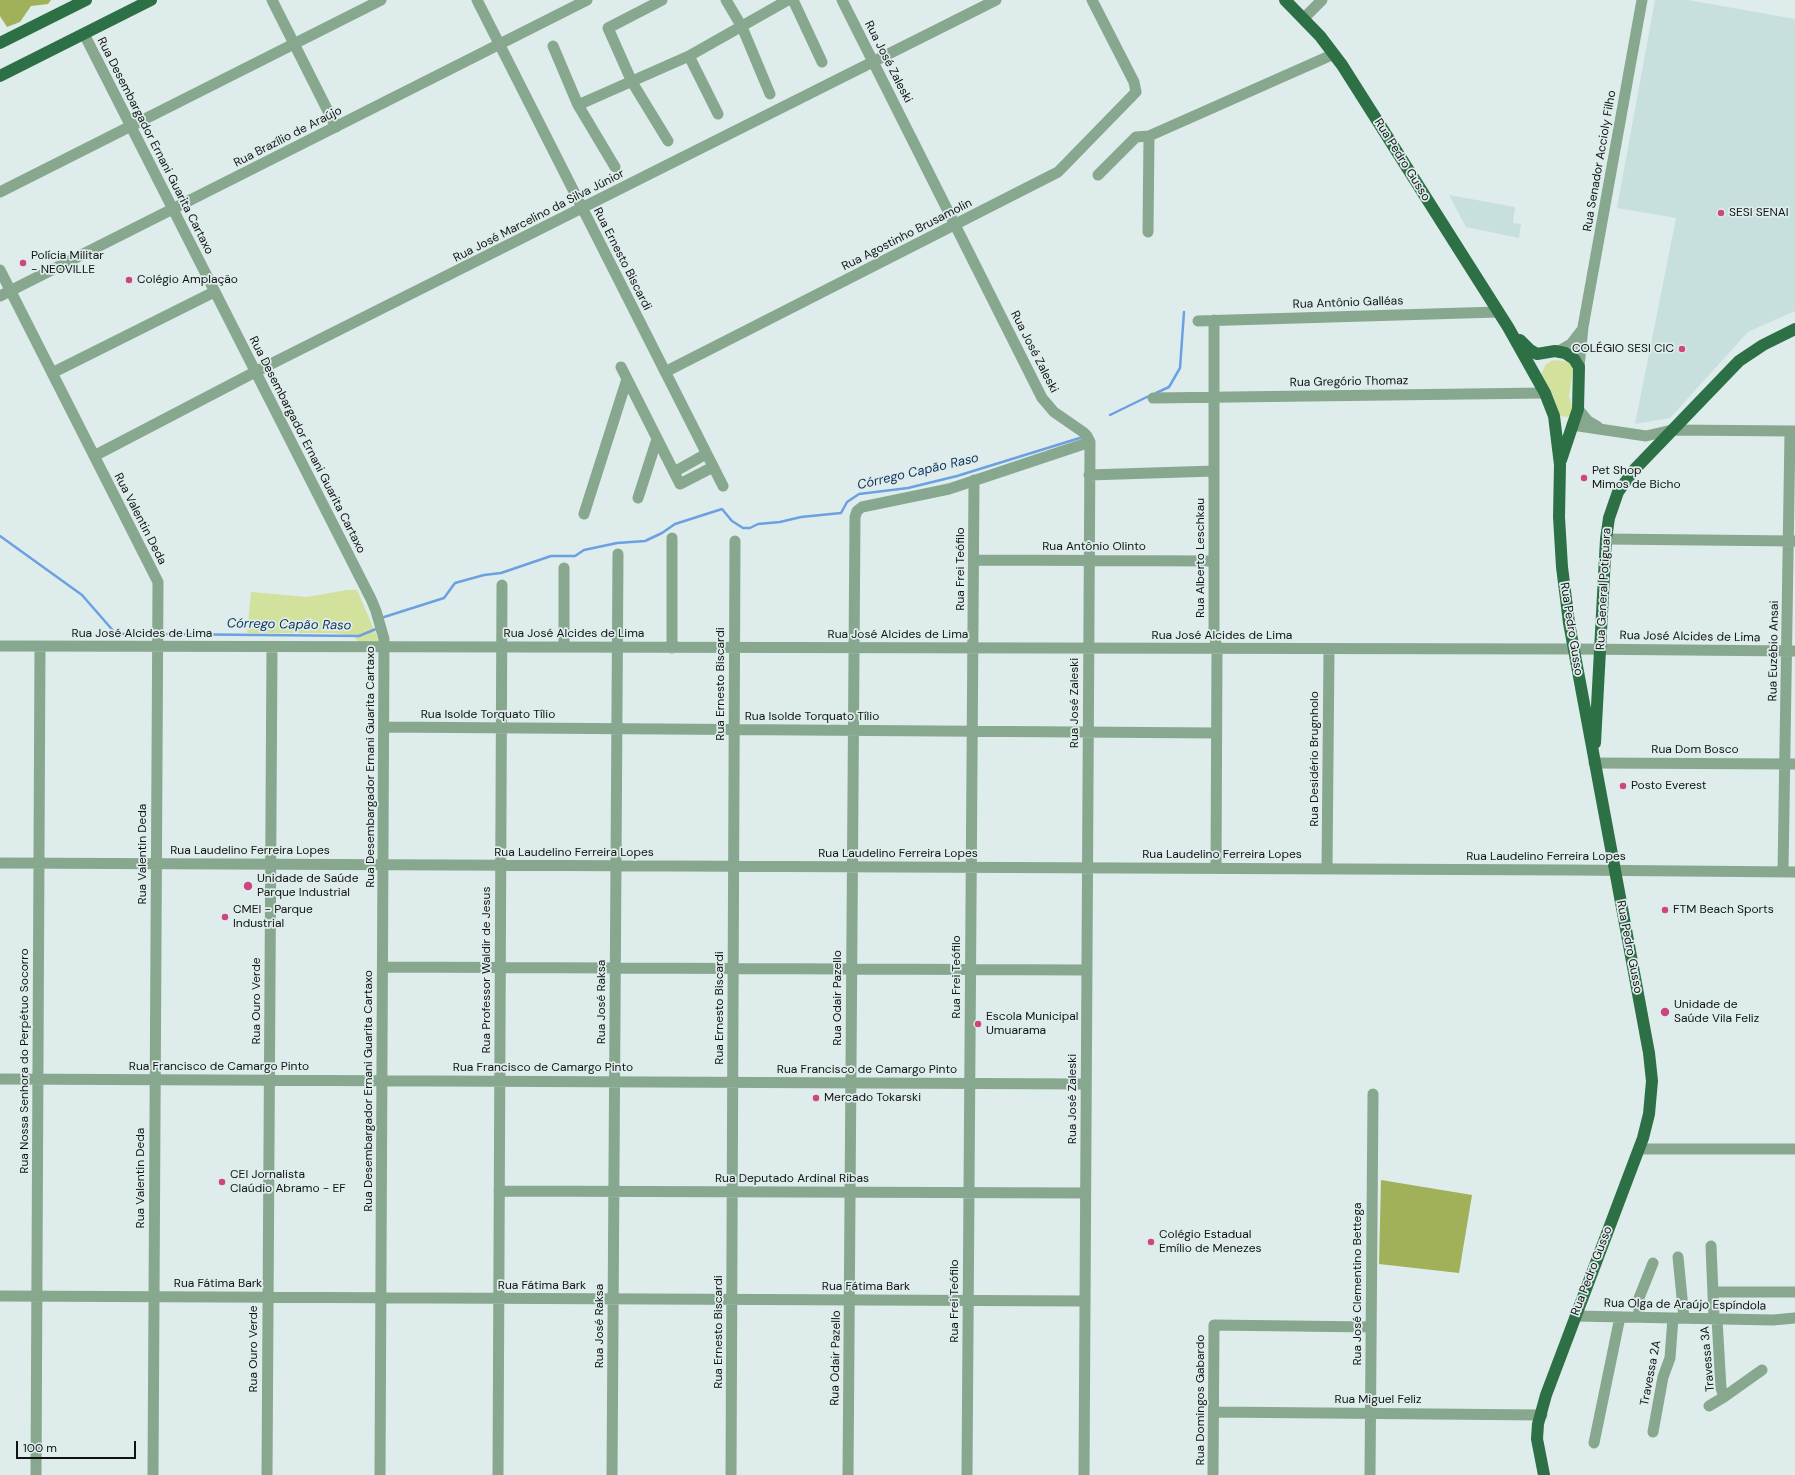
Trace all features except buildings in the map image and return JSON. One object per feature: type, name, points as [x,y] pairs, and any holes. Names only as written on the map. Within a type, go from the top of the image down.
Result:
[{"type":"main road","points":[[0,43],[86,0]]},
{"type":"main road","points":[[0,76],[151,0]]},
{"type":"main road","name":"Rua Pedro Gusso","points":[[1285,0],[1304,18],[1334,54],[1508,328],[1552,407],[1555,423],[1560,465],[1559,517],[1562,567],[1573,649],[1651,1066],[1652,1093],[1649,1114],[1639,1149],[1575,1316],[1550,1385],[1538,1424],[1537,1439],[1544,1475]]},
{"type":"main road","name":"Rua Pedro Gusso","points":[[1508,328],[1533,353],[1545,354]]},
{"type":"main road","name":"Rua General Potiguara","points":[[1594,763],[1606,539],[1609,518],[1618,492],[1634,470],[1739,361],[1763,345],[1795,329]]},
{"type":"main road","points":[[1532,370],[1536,361],[1545,354],[1558,351],[1570,355],[1579,367]]},
{"type":"main road","name":"Rua Pedro Gusso","points":[[1560,465],[1578,409],[1579,367]]},
{"type":"main road","points":[[1555,423],[1564,427],[1572,425]]},
{"type":"main road","name":"Rua Pedro Gusso","points":[[1542,1415],[1547,1455],[1552,1475]]},
{"type":"street","points":[[272,0],[336,127]]},
{"type":"street","points":[[0,192],[381,0]]},
{"type":"street","name":"Rua Ernesto Biscardi","points":[[477,0],[723,486]]},
{"type":"street","name":"Rua Brazílio de Araújo","points":[[0,296],[587,0]]},
{"type":"street","points":[[726,0],[742,27],[770,94]]},
{"type":"street","points":[[578,105],[688,56],[788,0]]},
{"type":"street","points":[[793,0],[822,62]]},
{"type":"street","name":"Rua José Zaleski","points":[[842,0],[1045,402],[1054,412],[1083,432],[1090,442],[1084,1475]]},
{"type":"street","name":"Rua José Marcelino da Silva Júnior","points":[[94,456],[255,372],[996,0]]},
{"type":"street","name":"Rua Agostinho Brusamolin","points":[[665,372],[1054,175],[1134,95],[1136,89],[1134,82],[1092,0]]},
{"type":"street","points":[[1304,18],[1322,0]]},
{"type":"street","name":"Rua Senador Accioly Filho","points":[[1579,367],[1583,327],[1642,0]]},
{"type":"street","points":[[655,2],[608,28],[632,82],[668,141]]},
{"type":"street","name":"Rua Desembargador Ernani Guarita Cartaxo","points":[[84,34],[376,611],[382,629],[384,647],[384,865],[380,1475]]},
{"type":"street","points":[[553,46],[578,105],[615,167]]},
{"type":"street","points":[[1098,175],[1136,137],[1149,136],[1334,54]]},
{"type":"street","points":[[688,56],[718,114]]},
{"type":"street","points":[[1148,232],[1149,136]]},
{"type":"street","name":"Rua Valentin Deda","points":[[0,270],[158,582],[153,1475]]},
{"type":"street","points":[[52,373],[214,292]]},
{"type":"street","name":"Rua Antônio Galléas","points":[[1198,321],[1498,312]]},
{"type":"street","name":"Rua Alberto Leschkau","points":[[1214,320],[1214,632],[1217,649],[1216,868]]},
{"type":"street","name":"Rua Senador Accioly Filho","points":[[1558,351],[1571,344],[1583,327]]},
{"type":"street","points":[[621,367],[680,484],[713,467]]},
{"type":"street","points":[[584,514],[627,379]]},
{"type":"street","name":"Rua Gregório Thomaz","points":[[1153,398],[1545,393]]},
{"type":"street","points":[[1578,409],[1588,420],[1600,429]]},
{"type":"street","points":[[1572,425],[1646,436],[1672,430],[1793,431]]},
{"type":"street","name":"Rua Euzébio Ansai","points":[[1783,872],[1790,764],[1793,431]]},
{"type":"street","points":[[638,498],[657,439]]},
{"type":"street","points":[[974,480],[1090,442]]},
{"type":"street","points":[[674,472],[706,454]]},
{"type":"street","points":[[1089,474],[1214,471]]},
{"type":"street","name":"Rua Odair Pazello","points":[[848,1475],[854,522],[857,511],[862,507],[949,489],[974,480]]},
{"type":"street","name":"Rua Frei Teófilo","points":[[967,1475],[974,480]]},
{"type":"street","points":[[672,538],[672,648]]},
{"type":"street","points":[[1606,539],[1792,541]]},
{"type":"street","name":"Rua Ernesto Biscardi","points":[[731,1475],[735,541]]},
{"type":"street","name":"Rua José Raksa","points":[[612,1475],[618,554]]},
{"type":"street","name":"Rua Antônio Olinto","points":[[974,560],[1214,561]]},
{"type":"street","points":[[564,568],[564,647]]},
{"type":"street","name":"Rua Professor Waldir de Jesus","points":[[498,1475],[502,585]]},
{"type":"street","name":"Rua José Alcides de Lima","points":[[0,646],[157,643],[272,647],[1573,649],[1791,651]]},
{"type":"street","name":"Rua Nossa Senhora do Perpétuo Socorro","points":[[36,1475],[40,646]]},
{"type":"street","name":"Rua Ouro Verde","points":[[267,1475],[272,647]]},
{"type":"street","name":"Rua Desidério Brugnholo","points":[[1327,869],[1329,649]]},
{"type":"street","name":"Rua Isolde Torquato Tílio","points":[[384,727],[1216,733]]},
{"type":"street","name":"Rua Dom Bosco","points":[[1594,763],[1790,764]]},
{"type":"street","name":"Rua Laudelino Ferreira Lopes","points":[[0,864],[1216,868],[1795,872]]},
{"type":"street","points":[[383,967],[1086,970]]},
{"type":"street","name":"Rua Francisco de Camargo Pinto","points":[[0,1079],[1086,1084]]},
{"type":"street","name":"Rua José Clementino Bettega","points":[[1370,1475],[1373,1094]]},
{"type":"street","points":[[1639,1149],[1795,1149]]},
{"type":"street","name":"Rua Deputado Ardinal Ribas","points":[[499,1190],[1085,1193]]},
{"type":"street","name":"Travessa 3A","points":[[1711,1246],[1713,1292],[1721,1388],[1724,1397]]},
{"type":"street","name":"Travessa 2A","points":[[1653,1432],[1663,1377],[1670,1358],[1678,1318],[1678,1257]]},
{"type":"street","points":[[1639,1317],[1639,1298],[1653,1262]]},
{"type":"street","points":[[1713,1292],[1795,1292]]},
{"type":"street","name":"Rua Fátima Bark","points":[[0,1296],[1084,1302]]},
{"type":"street","name":"Rua Olga de Araújo Espíndola","points":[[1575,1316],[1773,1320],[1795,1318]]},
{"type":"street","points":[[1594,1443],[1620,1317]]},
{"type":"street","name":"Rua Domingos Gabardo","points":[[1213,1475],[1214,1326],[1371,1327]]},
{"type":"street","points":[[1709,1406],[1762,1370]]},
{"type":"street","name":"Rua Miguel Feliz","points":[[1214,1412],[1542,1415]]},
{"type":"shaded area","name":"SESI SENAI","points":[[1655,0],[1688,0],[1795,19],[1795,311],[1748,332],[1670,418],[1635,424],[1676,218],[1617,208]]},
{"type":"shaded area","points":[[1449,195],[1515,207],[1513,223],[1521,224],[1519,238],[1466,227]]},
{"type":"green space","points":[[0,0],[51,0],[48,4],[31,6],[20,22],[7,27],[0,16]]},
{"type":"green space","points":[[1553,360],[1565,361],[1572,365],[1573,369],[1569,396],[1572,407],[1571,415],[1567,417],[1560,416],[1553,396],[1541,375],[1546,364]]},
{"type":"green space","points":[[347,590],[357,590],[379,641],[362,646],[353,636],[334,633],[247,633],[251,592],[307,597]]},
{"type":"green space","points":[[1381,1180],[1472,1195],[1459,1273],[1379,1264]]},
{"type":"waterway","name":"Córrego Capão Raso","points":[[1156,393],[1169,387],[1180,368],[1184,312]]},
{"type":"waterway","name":"Córrego Capão Raso","points":[[1110,415],[1149,396]]},
{"type":"waterway","name":"Córrego Capão Raso","points":[[381,618],[444,598],[455,583],[484,575],[501,573],[551,556],[575,556],[584,550],[617,543],[645,541],[662,533],[675,524],[722,509],[732,521],[743,528],[750,528],[758,524],[780,522],[801,517],[841,513],[847,502],[859,494],[908,488],[957,476],[1083,437]]},
{"type":"waterway","name":"Córrego Capão Raso","points":[[0,536],[82,595],[116,634],[154,634]]},
{"type":"waterway","name":"Córrego Capão Raso","points":[[161,634],[359,636],[376,629],[377,626]]},
{"type":"place","name":"SESI SENAI","points":[[1721,213]]},
{"type":"place","name":"Polícia Militar - NEOVILLE","points":[[23,263]]},
{"type":"place","name":"Colégio Amplação","points":[[129,280]]},
{"type":"place","name":"COLÉGIO SESI CIC","points":[[1682,349]]},
{"type":"place","name":"Pet Shop Mimos de Bicho","points":[[1584,478]]},
{"type":"place","name":"Posto Everest","points":[[1623,786]]},
{"type":"place","name":"Unidade de Saúde Parque Industrial","points":[[248,886]]},
{"type":"place","name":"FTM Beach Sports","points":[[1665,910]]},
{"type":"place","name":"CMEI - Parque Industrial","points":[[225,917]]},
{"type":"place","name":"Unidade de Saúde Vila Feliz","points":[[1665,1012]]},
{"type":"place","name":"Escola Municipal Umuarama","points":[[978,1024]]},
{"type":"place","name":"Mercado Tokarski","points":[[816,1098]]},
{"type":"place","name":"CEI Jornalista Claúdio Abramo - EF","points":[[222,1182]]},
{"type":"place","name":"Colégio Estadual Emílio de Menezes","points":[[1151,1242]]}]
